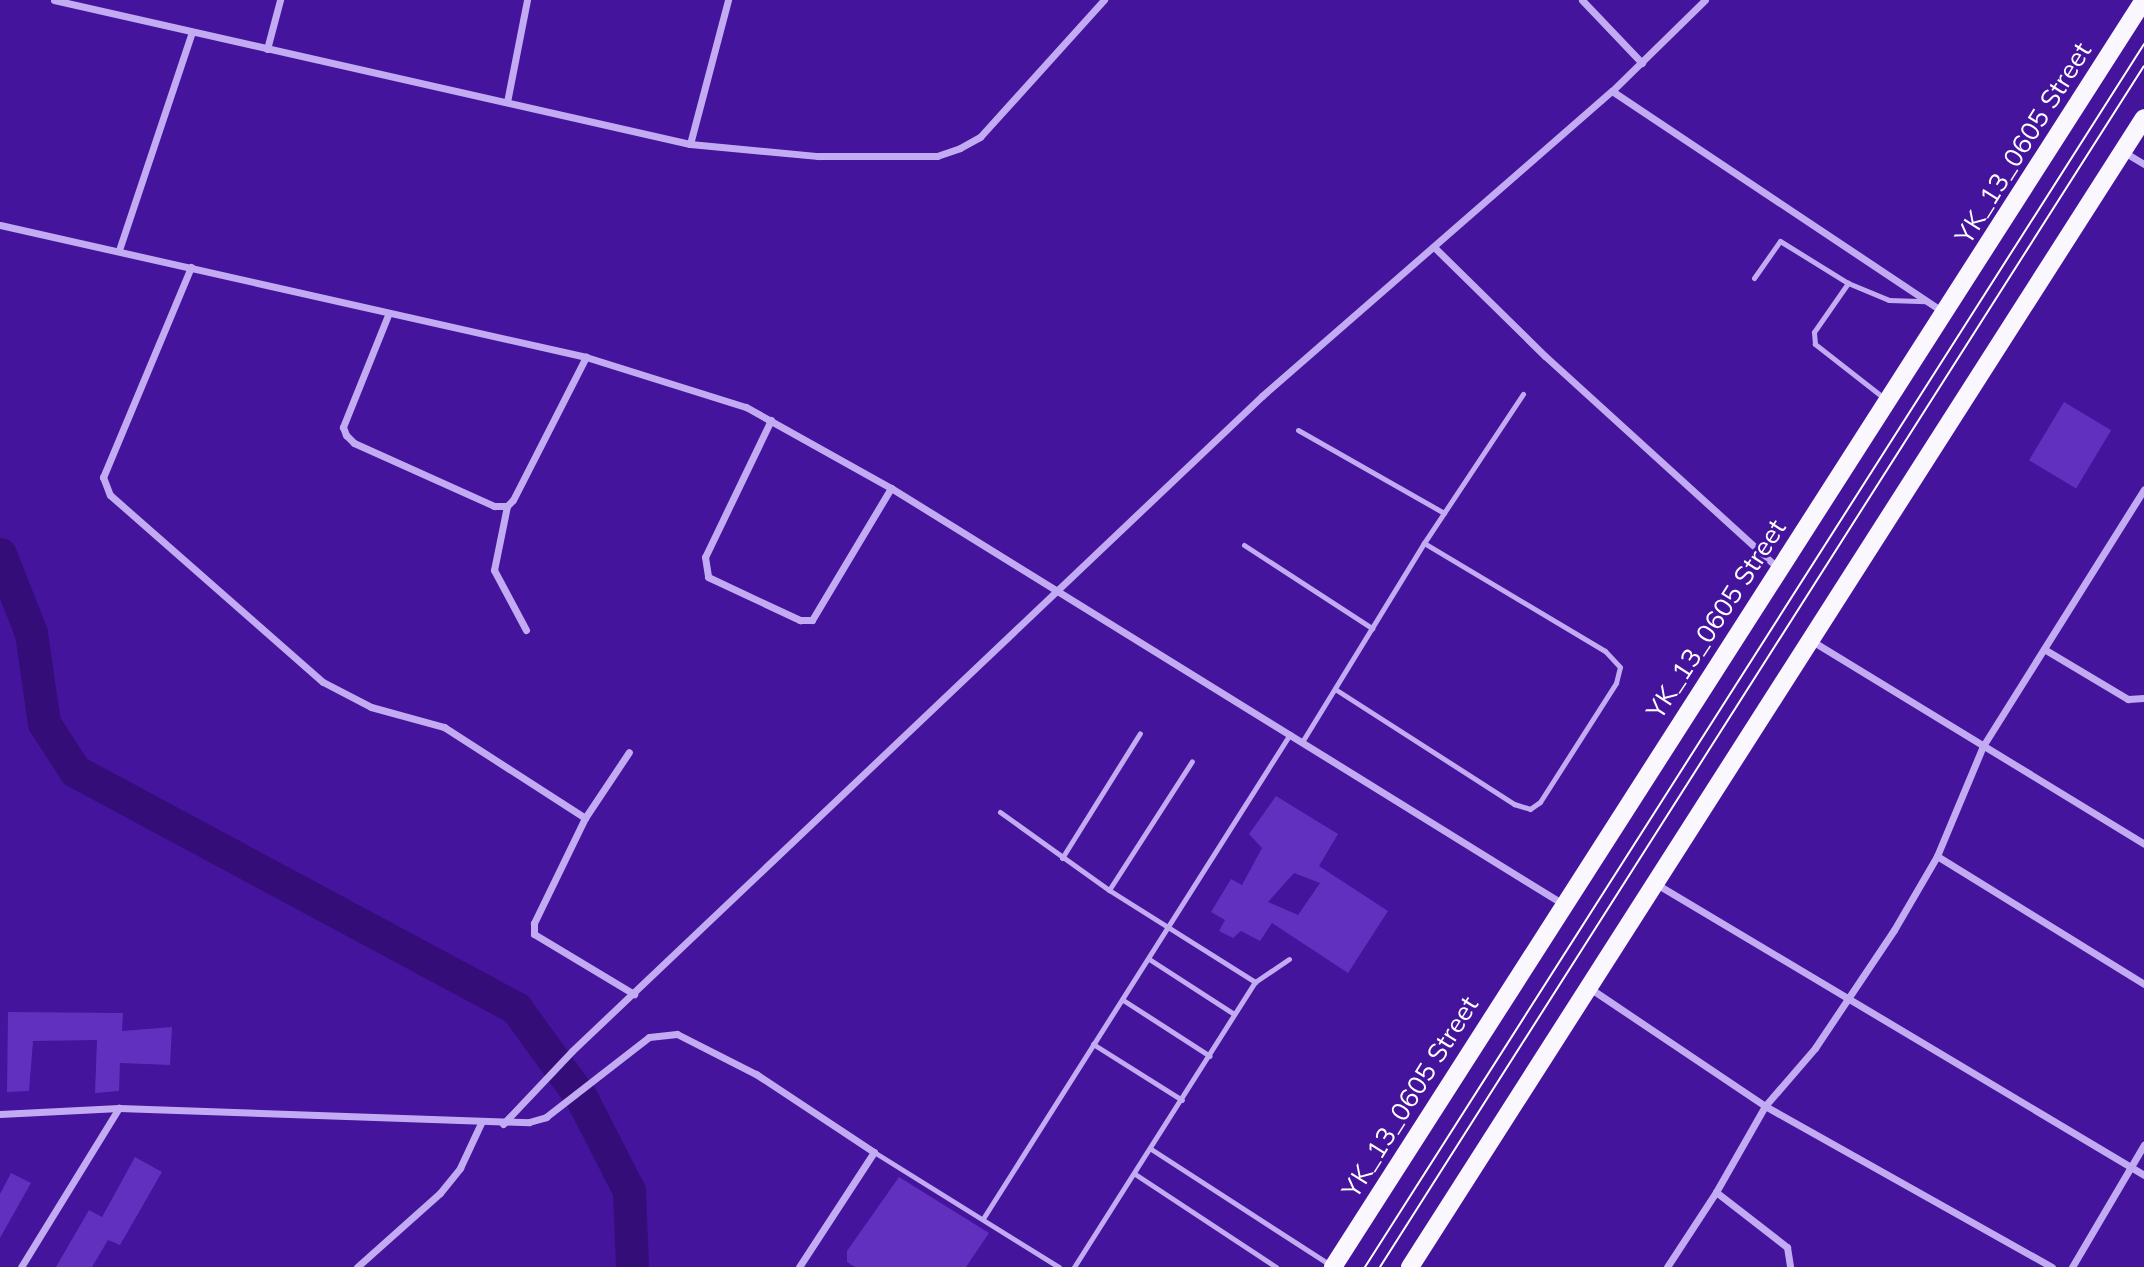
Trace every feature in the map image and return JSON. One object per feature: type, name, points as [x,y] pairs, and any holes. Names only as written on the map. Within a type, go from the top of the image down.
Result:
[{"type":"main road","name":"YK_13_0605 Street","points":[[1333,1267],[1779,569],[1890,402],[2144,0]]},
{"type":"main road","points":[[1410,1267],[1658,885],[2144,118]]},
{"type":"street","points":[[54,0],[690,144],[818,156],[937,156],[960,148],[980,137],[1104,0]]},
{"type":"street","points":[[267,49],[280,0]]},
{"type":"street","points":[[507,102],[527,0]]},
{"type":"street","points":[[690,144],[728,0]]},
{"type":"street","points":[[1582,0],[1642,63]]},
{"type":"street","points":[[503,1124],[534,1088],[572,1051],[1054,590],[1262,396],[1612,91],[1705,0]]},
{"type":"street","points":[[119,250],[192,32]]},
{"type":"street","points":[[1612,91],[1946,314]]},
{"type":"street","points":[[2123,151],[2144,164]]},
{"type":"street","points":[[0,225],[119,250],[388,315],[586,357],[746,407],[891,488],[1564,904]]},
{"type":"street","points":[[1435,248],[1545,356],[1779,569]]},
{"type":"street","points":[[191,267],[103,477],[110,495],[323,682],[371,707],[444,727],[585,818]]},
{"type":"street","points":[[388,315],[343,427],[346,435],[354,443],[494,506],[507,506]]},
{"type":"street","points":[[526,630],[494,570],[507,506],[586,357]]},
{"type":"street","points":[[771,420],[705,557],[708,577],[800,620],[812,620],[891,488]]},
{"type":"street","points":[[1667,1267],[1716,1192],[1765,1106],[1815,1048],[1894,930],[1937,856],[1983,746],[2144,489]]},
{"type":"street","points":[[1811,640],[2144,844]]},
{"type":"street","points":[[2043,649],[2129,699],[2144,698]]},
{"type":"street","points":[[629,752],[585,818],[534,923],[534,934],[539,941],[634,994]]},
{"type":"street","points":[[1937,856],[2144,984]]},
{"type":"street","points":[[1658,885],[1849,995],[2144,1175]]},
{"type":"street","points":[[1591,989],[1765,1106],[2052,1267]]},
{"type":"street","points":[[0,1114],[118,1108],[503,1124],[546,1117],[649,1037],[677,1034],[756,1073],[874,1152],[799,1267]]},
{"type":"street","points":[[21,1267],[118,1108]]},
{"type":"street","points":[[357,1267],[440,1193],[460,1168],[481,1123]]},
{"type":"street","points":[[2072,1267],[2144,1146]]},
{"type":"street","points":[[1716,1192],[1787,1247],[1790,1267]]},
{"type":"lane","points":[[1754,278],[1780,241],[1848,283],[1889,300],[1927,301]]},
{"type":"lane","points":[[1848,283],[1812,338],[1890,402]]},
{"type":"lane","points":[[1302,742],[1424,543],[1523,394]]},
{"type":"lane","points":[[1298,430],[1444,513]]},
{"type":"lane","points":[[1335,689],[1514,804],[1530,809],[1540,802],[1616,683],[1620,667],[1605,651],[1424,543]]},
{"type":"lane","points":[[1244,545],[1372,628]]},
{"type":"lane","points":[[1062,858],[1140,733]]},
{"type":"lane","points":[[984,1217],[1290,734]]},
{"type":"lane","points":[[1109,890],[1192,761]]},
{"type":"lane","points":[[1000,812],[1109,890],[1255,982]]},
{"type":"lane","points":[[1074,1267],[1255,982],[1289,959]]},
{"type":"lane","points":[[1149,960],[1234,1014]]},
{"type":"lane","points":[[1123,1000],[1210,1056]]},
{"type":"lane","points":[[1093,1044],[1182,1100]]},
{"type":"lane","points":[[1151,1149],[1333,1267]]},
{"type":"lane","points":[[874,1152],[984,1217],[1059,1267]]},
{"type":"lane","points":[[1135,1174],[1276,1267]]},
{"type":"building","points":[[2064,402],[2111,430],[2076,489],[2029,460]]},
{"type":"building","points":[[1276,796],[1338,834],[1319,866],[1388,911],[1348,973],[1272,923],[1260,941],[1241,931],[1233,938],[1219,931],[1225,920],[1211,912],[1231,879],[1242,885],[1262,848],[1249,834]],"holes":[[[1294,873],[1320,883],[1298,915],[1268,902]]]},
{"type":"building","points":[[8,1012],[123,1013],[122,1031],[172,1027],[170,1065],[120,1063],[119,1091],[95,1093],[97,1040],[33,1041],[29,1091],[7,1092]]},
{"type":"building","points":[[135,1157],[162,1172],[120,1245],[108,1240],[92,1267],[56,1267],[89,1210],[102,1217]]},
{"type":"building","points":[[11,1173],[31,1183],[0,1238],[0,1194]]},
{"type":"building","points":[[899,1177],[989,1233],[966,1267],[855,1267],[847,1262],[847,1251]]},
{"type":"waterway","points":[[0,554],[31,633],[44,723],[75,771],[516,1008],[582,1099],[629,1191],[632,1267]]},
{"type":"tram line","points":[[1365,1267],[2144,44]]},
{"type":"tram line","points":[[1380,1267],[2144,66]]}]
